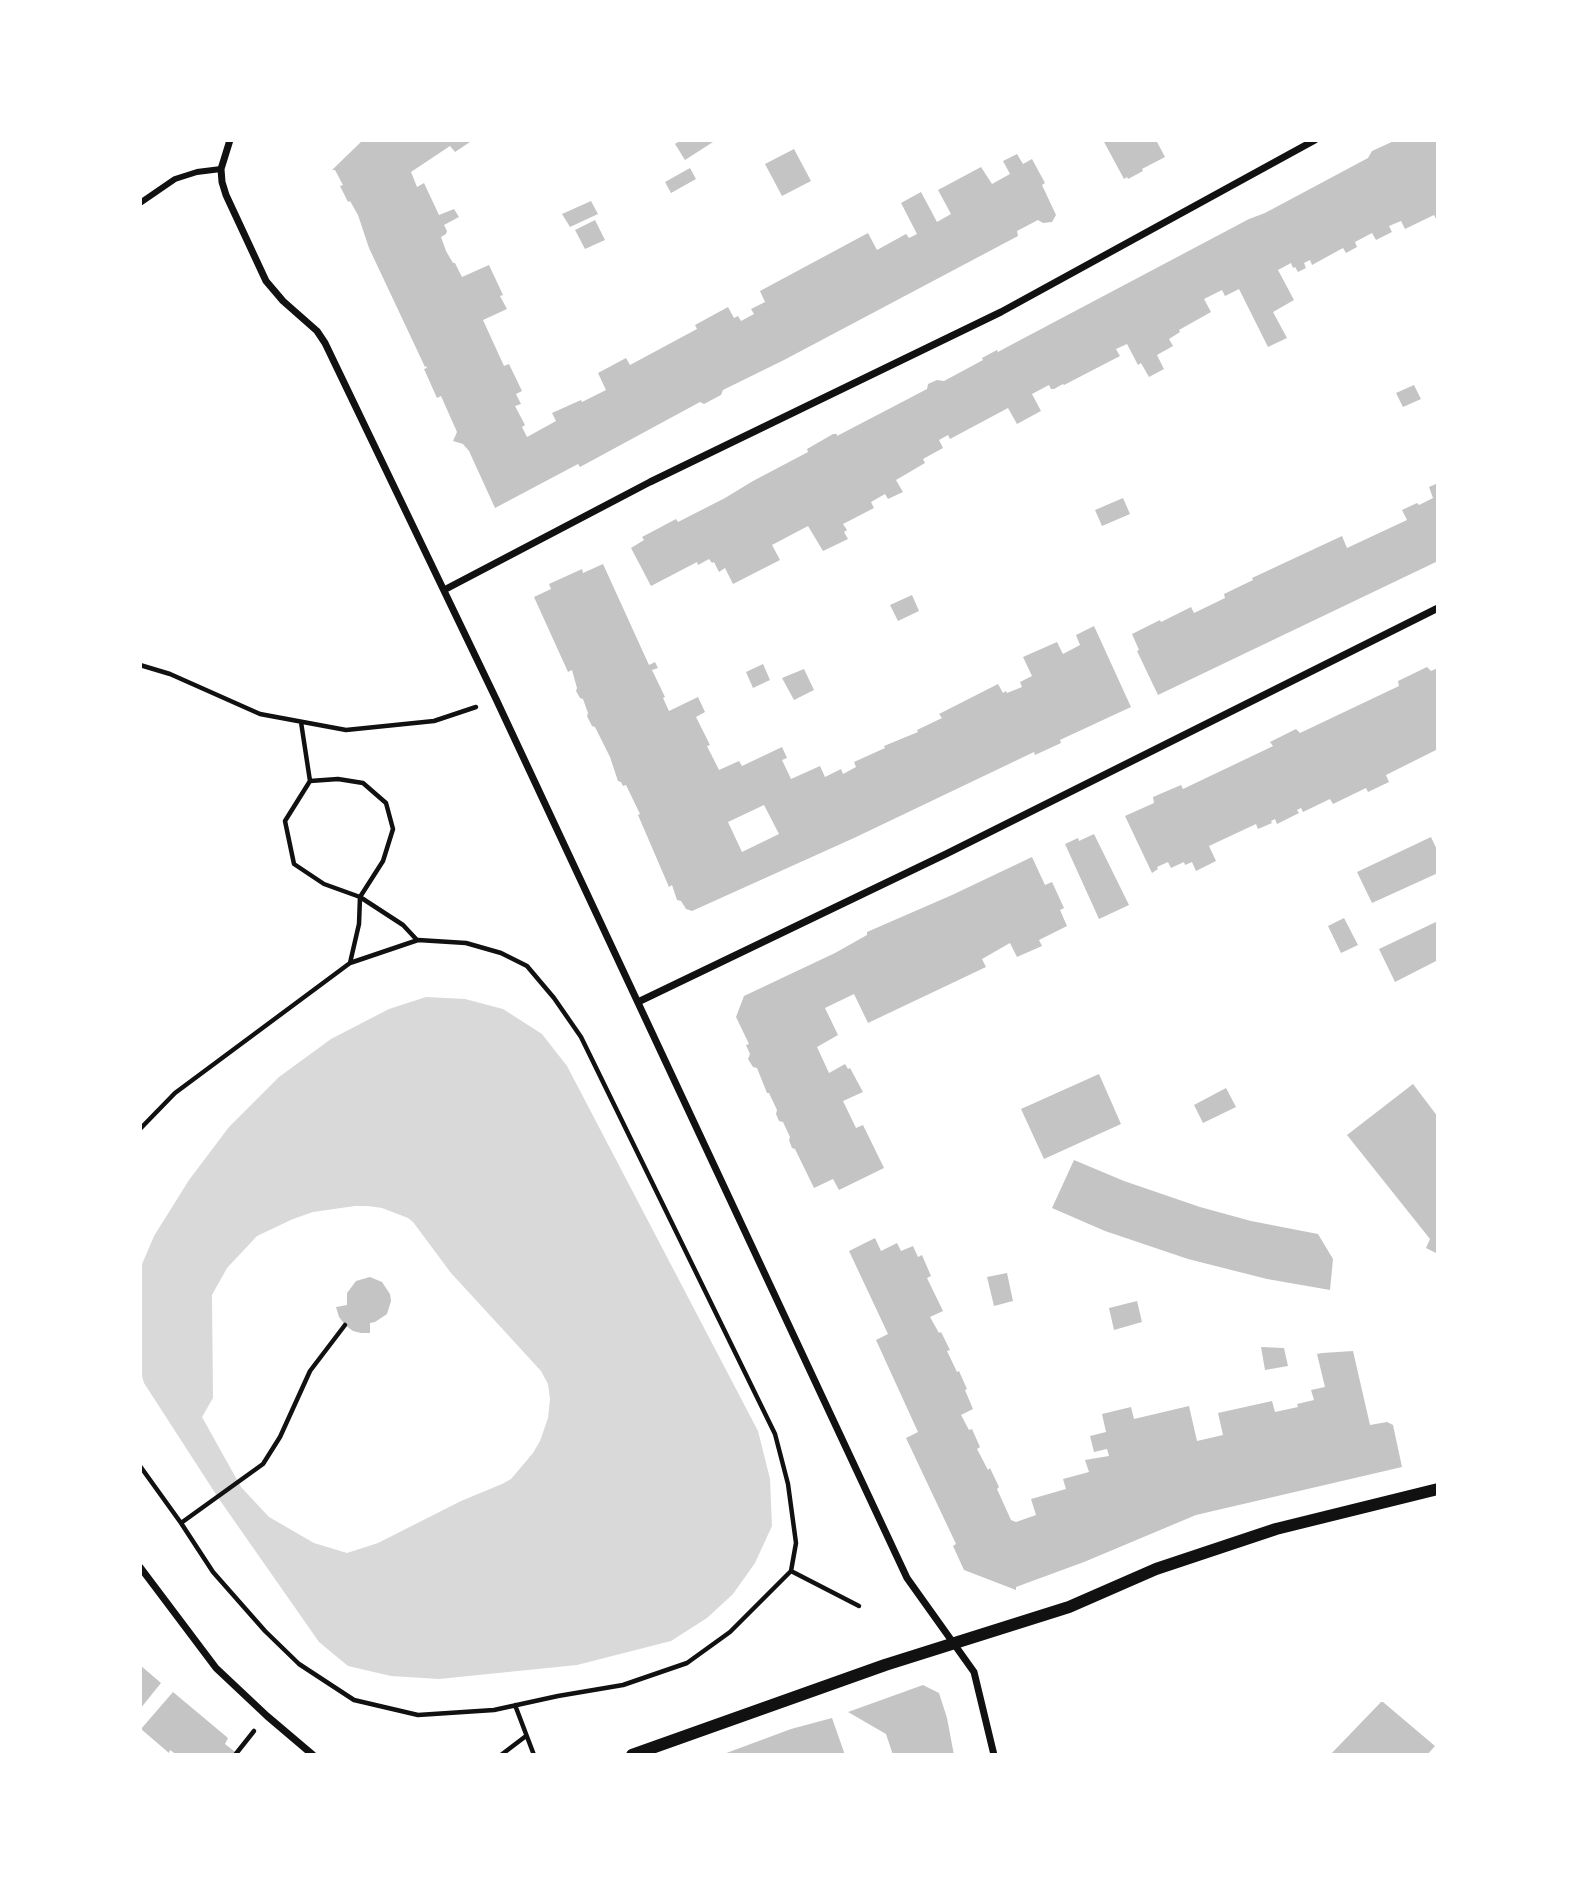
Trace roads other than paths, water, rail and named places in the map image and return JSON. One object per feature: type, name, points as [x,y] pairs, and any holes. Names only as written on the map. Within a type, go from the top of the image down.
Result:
[{"type":"street","points":[[230,140],[221,169],[226,195],[266,281],[283,301],[317,331],[325,343],[496,699],[907,1578],[974,1672],[994,1755]]},
{"type":"street","points":[[444,590],[650,482],[1001,312],[1315,140]]},
{"type":"street","points":[[140,202],[175,179],[197,172],[221,169]]},
{"type":"street","points":[[638,1002],[946,854],[1438,608]]},
{"type":"street","points":[[632,1755],[885,1665],[1069,1607],[1156,1569],[1276,1530],[1438,1489]]},
{"type":"street","points":[[140,1567],[216,1668],[313,1755]]}]
